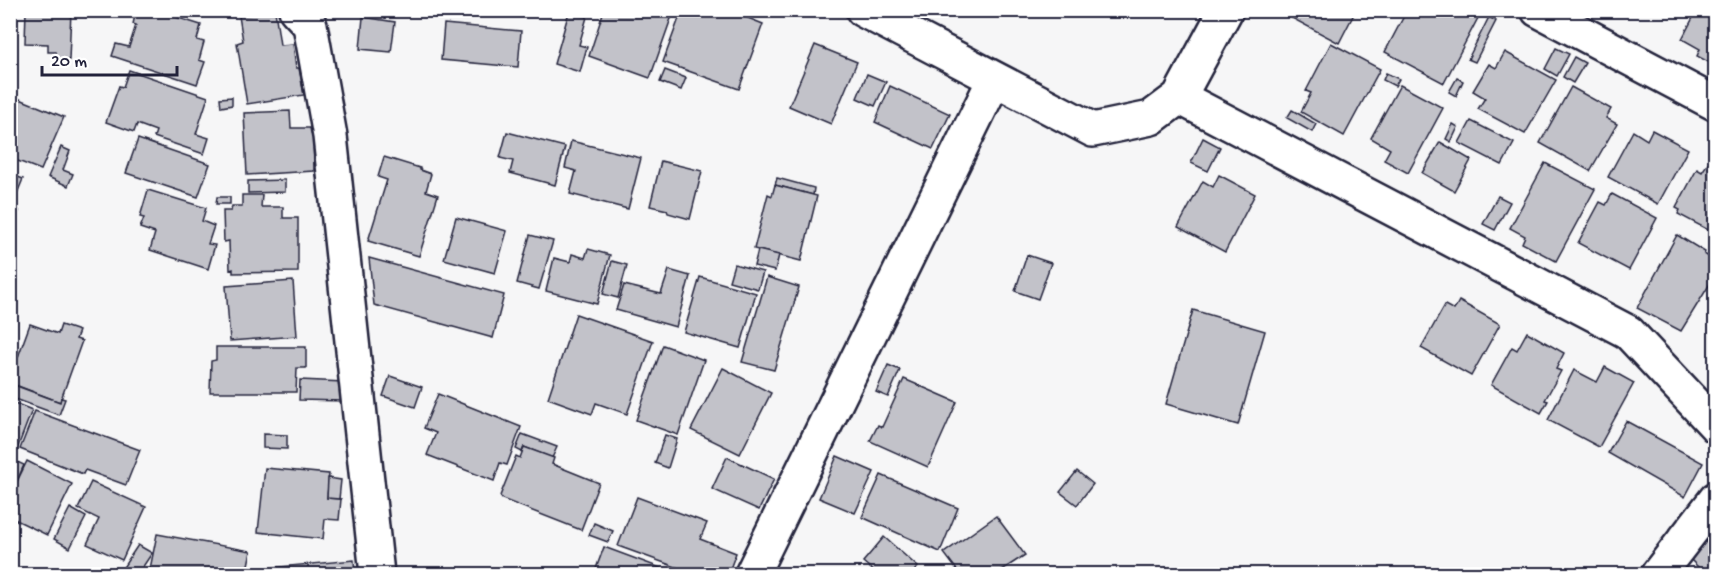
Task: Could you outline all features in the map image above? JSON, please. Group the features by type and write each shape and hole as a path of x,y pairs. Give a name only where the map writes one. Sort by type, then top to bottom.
{"street":[{"path":"297,10 310,25 330,136 377,574"},
{"path":"863,10 1093,130 1151,118 1179,97 1226,10"},
{"path":"1538,10 1716,104"},
{"path":"752,574 994,80"},
{"path":"1179,97 1628,332 1716,426"},
{"path":"1658,574 1716,499"}],"building":[{"path":"26,10 71,10 69,60 56,59 56,52 48,52 48,44 25,43"},
{"path":"153,10 201,25 197,40 204,42 199,60 205,62 197,84 112,56 116,44 129,47 136,25 133,24 136,11 151,15"},
{"path":"604,10 674,10 650,78 589,56"},
{"path":"682,10 728,10 763,24 739,89 663,62"},
{"path":"1288,10 1356,10 1339,43 1288,16 1290,12"},
{"path":"1399,10 1470,10 1479,16 1444,83 1385,52 1405,14"},
{"path":"1697,10 1716,10 1716,66 1697,56 1700,49 1682,39"},
{"path":"275,11 280,45 293,44 296,68 299,68 304,95 247,104 237,43 243,41 239,16"},
{"path":"569,12 587,17 579,45 587,47 580,72 554,64"},
{"path":"363,17 395,22 391,52 360,49"},
{"path":"1489,17 1496,21 1475,62 1468,59"},
{"path":"444,24 521,31 518,67 441,60"},
{"path":"1331,43 1380,69 1344,136 1301,112 1311,93 1306,91"},
{"path":"815,45 857,62 831,124 789,106"},
{"path":"1556,48 1569,54 1557,76 1545,69"},
{"path":"1505,52 1556,80 1525,134 1478,109 1485,98 1473,91 1489,64 1496,68"},
{"path":"1574,57 1585,63 1573,83 1563,77"},
{"path":"129,70 208,97 196,134 209,138 204,154 154,137 156,131 137,124 134,132 106,122 119,86 123,87"},
{"path":"665,70 686,78 681,90 660,82"},
{"path":"1386,73 1399,79 1395,86 1383,80"},
{"path":"867,74 886,82 875,106 857,98"},
{"path":"1457,78 1463,81 1456,96 1449,92"},
{"path":"1400,85 1443,108 1408,173 1384,160 1390,149 1371,138"},
{"path":"890,86 950,114 933,149 875,122"},
{"path":"1571,87 1611,109 1606,118 1617,124 1590,171 1540,143"},
{"path":"10,95 64,117 41,170 10,158"},
{"path":"232,97 232,105 221,107 220,98"},
{"path":"1292,110 1316,124 1312,132 1287,118"},
{"path":"290,111 291,128 313,128 314,171 247,175 244,113"},
{"path":"1471,121 1514,143 1502,165 1459,143"},
{"path":"1453,124 1458,127 1451,142 1446,139"},
{"path":"1652,130 1688,149 1658,204 1608,177 1633,131 1647,140"},
{"path":"507,132 565,147 555,185 510,173 513,161 500,158"},
{"path":"1203,138 1220,147 1208,171 1191,163"},
{"path":"138,139 210,164 198,197 126,173"},
{"path":"571,141 641,158 628,209 570,194 576,171 565,168"},
{"path":"1440,142 1471,160 1454,191 1422,173"},
{"path":"61,147 70,151 63,170 73,174 68,186 48,177"},
{"path":"384,157 420,168 431,174 426,191 438,195 419,256 368,241 387,180 378,177"},
{"path":"661,161 702,171 690,219 650,206"},
{"path":"1545,163 1595,189 1556,261 1522,243 1525,236 1510,228"},
{"path":"1708,163 1716,167 1716,234 1678,214 1680,210 1676,208 1697,169 1702,172"},
{"path":"10,174 23,179 11,208 19,211 10,232"},
{"path":"1219,175 1255,194 1225,252 1178,227 1203,181 1213,187"},
{"path":"777,178 814,188 813,195 775,185"},
{"path":"285,180 285,192 248,193 248,181"},
{"path":"775,185 817,196 801,261 754,249 768,194 772,196"},
{"path":"148,190 206,208 202,221 214,226 208,244 215,245 208,269 150,250 155,233 140,228 144,218 140,217"},
{"path":"1612,194 1657,218 1629,270 1578,243 1600,202 1606,205"},
{"path":"242,195 262,195 261,207 283,207 283,218 298,218 298,272 233,273 233,269 230,270 229,241 224,242 223,211 231,211 232,206 242,206"},
{"path":"1498,196 1510,202 1495,230 1483,224"},
{"path":"217,197 230,197 230,204 216,204"},
{"path":"456,217 507,231 495,273 444,259"},
{"path":"530,235 553,241 539,289 517,283"},
{"path":"1677,235 1716,261 1716,274 1681,331 1637,308"},
{"path":"588,249 610,255 597,304 546,291 554,258 570,262 572,254 585,258"},
{"path":"758,250 779,255 775,271 754,266"},
{"path":"1027,255 1051,263 1038,299 1015,291"},
{"path":"369,258 504,295 493,338 374,305"},
{"path":"612,261 627,265 618,298 603,294"},
{"path":"734,264 763,272 758,289 729,281"},
{"path":"669,270 690,276 676,327 616,310 624,285 661,294"},
{"path":"700,277 756,293 740,348 684,332"},
{"path":"767,277 799,287 774,370 742,362"},
{"path":"293,281 297,336 230,341 226,286"},
{"path":"1459,301 1500,324 1471,376 1421,348 1445,305 1454,310"},
{"path":"1193,310 1265,331 1238,425 1166,404"},
{"path":"576,314 653,341 627,414 596,403 592,414 548,398"},
{"path":"30,324 58,334 61,325 79,331 76,339 82,341 60,402 10,383"},
{"path":"1527,332 1564,353 1556,369 1561,371 1545,400 1548,401 1541,413 1491,385 1512,347 1517,350"},
{"path":"663,345 704,360 678,435 636,420"},
{"path":"216,347 306,347 306,368 297,368 296,392 210,392 211,361 216,360"},
{"path":"888,365 900,370 888,397 876,392"},
{"path":"1605,367 1634,383 1599,447 1548,420 1574,370 1597,382"},
{"path":"723,368 771,393 740,454 691,430"},
{"path":"390,376 422,387 415,407 383,396"},
{"path":"904,379 957,402 928,467 870,441 878,425 882,427"},
{"path":"300,380 344,382 344,401 299,400"},
{"path":"14,385 60,402 61,398 65,399 59,415 10,397"},
{"path":"438,394 521,427 507,465 500,463 494,481 427,455 436,433 424,428"},
{"path":"12,402 32,410 16,452 10,450"},
{"path":"35,411 140,450 126,485 85,470 83,474 20,449"},
{"path":"1626,421 1703,463 1685,497 1608,453"},
{"path":"263,434 287,435 287,449 263,448"},
{"path":"522,434 557,447 552,458 524,447 522,452 516,449"},
{"path":"665,435 677,439 668,468 655,463"},
{"path":"524,447 554,458 552,464 599,483 581,530 502,499 500,496 516,456 520,458"},
{"path":"837,456 874,472 855,513 819,498"},
{"path":"727,457 774,479 759,510 712,489"},
{"path":"13,460 24,465 14,487 10,485 10,466"},
{"path":"27,461 72,484 47,535 10,517 10,496"},
{"path":"265,468 329,474 327,498 341,499 339,520 325,519 323,539 258,532"},
{"path":"1077,471 1093,484 1077,505 1060,492"},
{"path":"881,475 958,508 940,552 862,517"},
{"path":"328,478 341,480 339,499 327,498"},
{"path":"91,482 146,507 122,560 87,544 99,519 78,509"},
{"path":"637,497 707,523 700,539 736,553 728,574 695,574 618,546"},
{"path":"70,508 86,517 70,548 54,539"},
{"path":"996,516 1025,555 996,574 960,574 944,553"},
{"path":"594,523 613,531 608,542 589,535"},
{"path":"1716,531 1716,574 1705,574 1688,557"},
{"path":"157,534 251,551 247,570 354,560 355,574 149,574"},
{"path":"884,537 918,567 915,570 920,574 877,574 863,562"},
{"path":"138,545 152,553 138,574 130,574 122,569"},
{"path":"604,547 674,573 594,574"}]}
